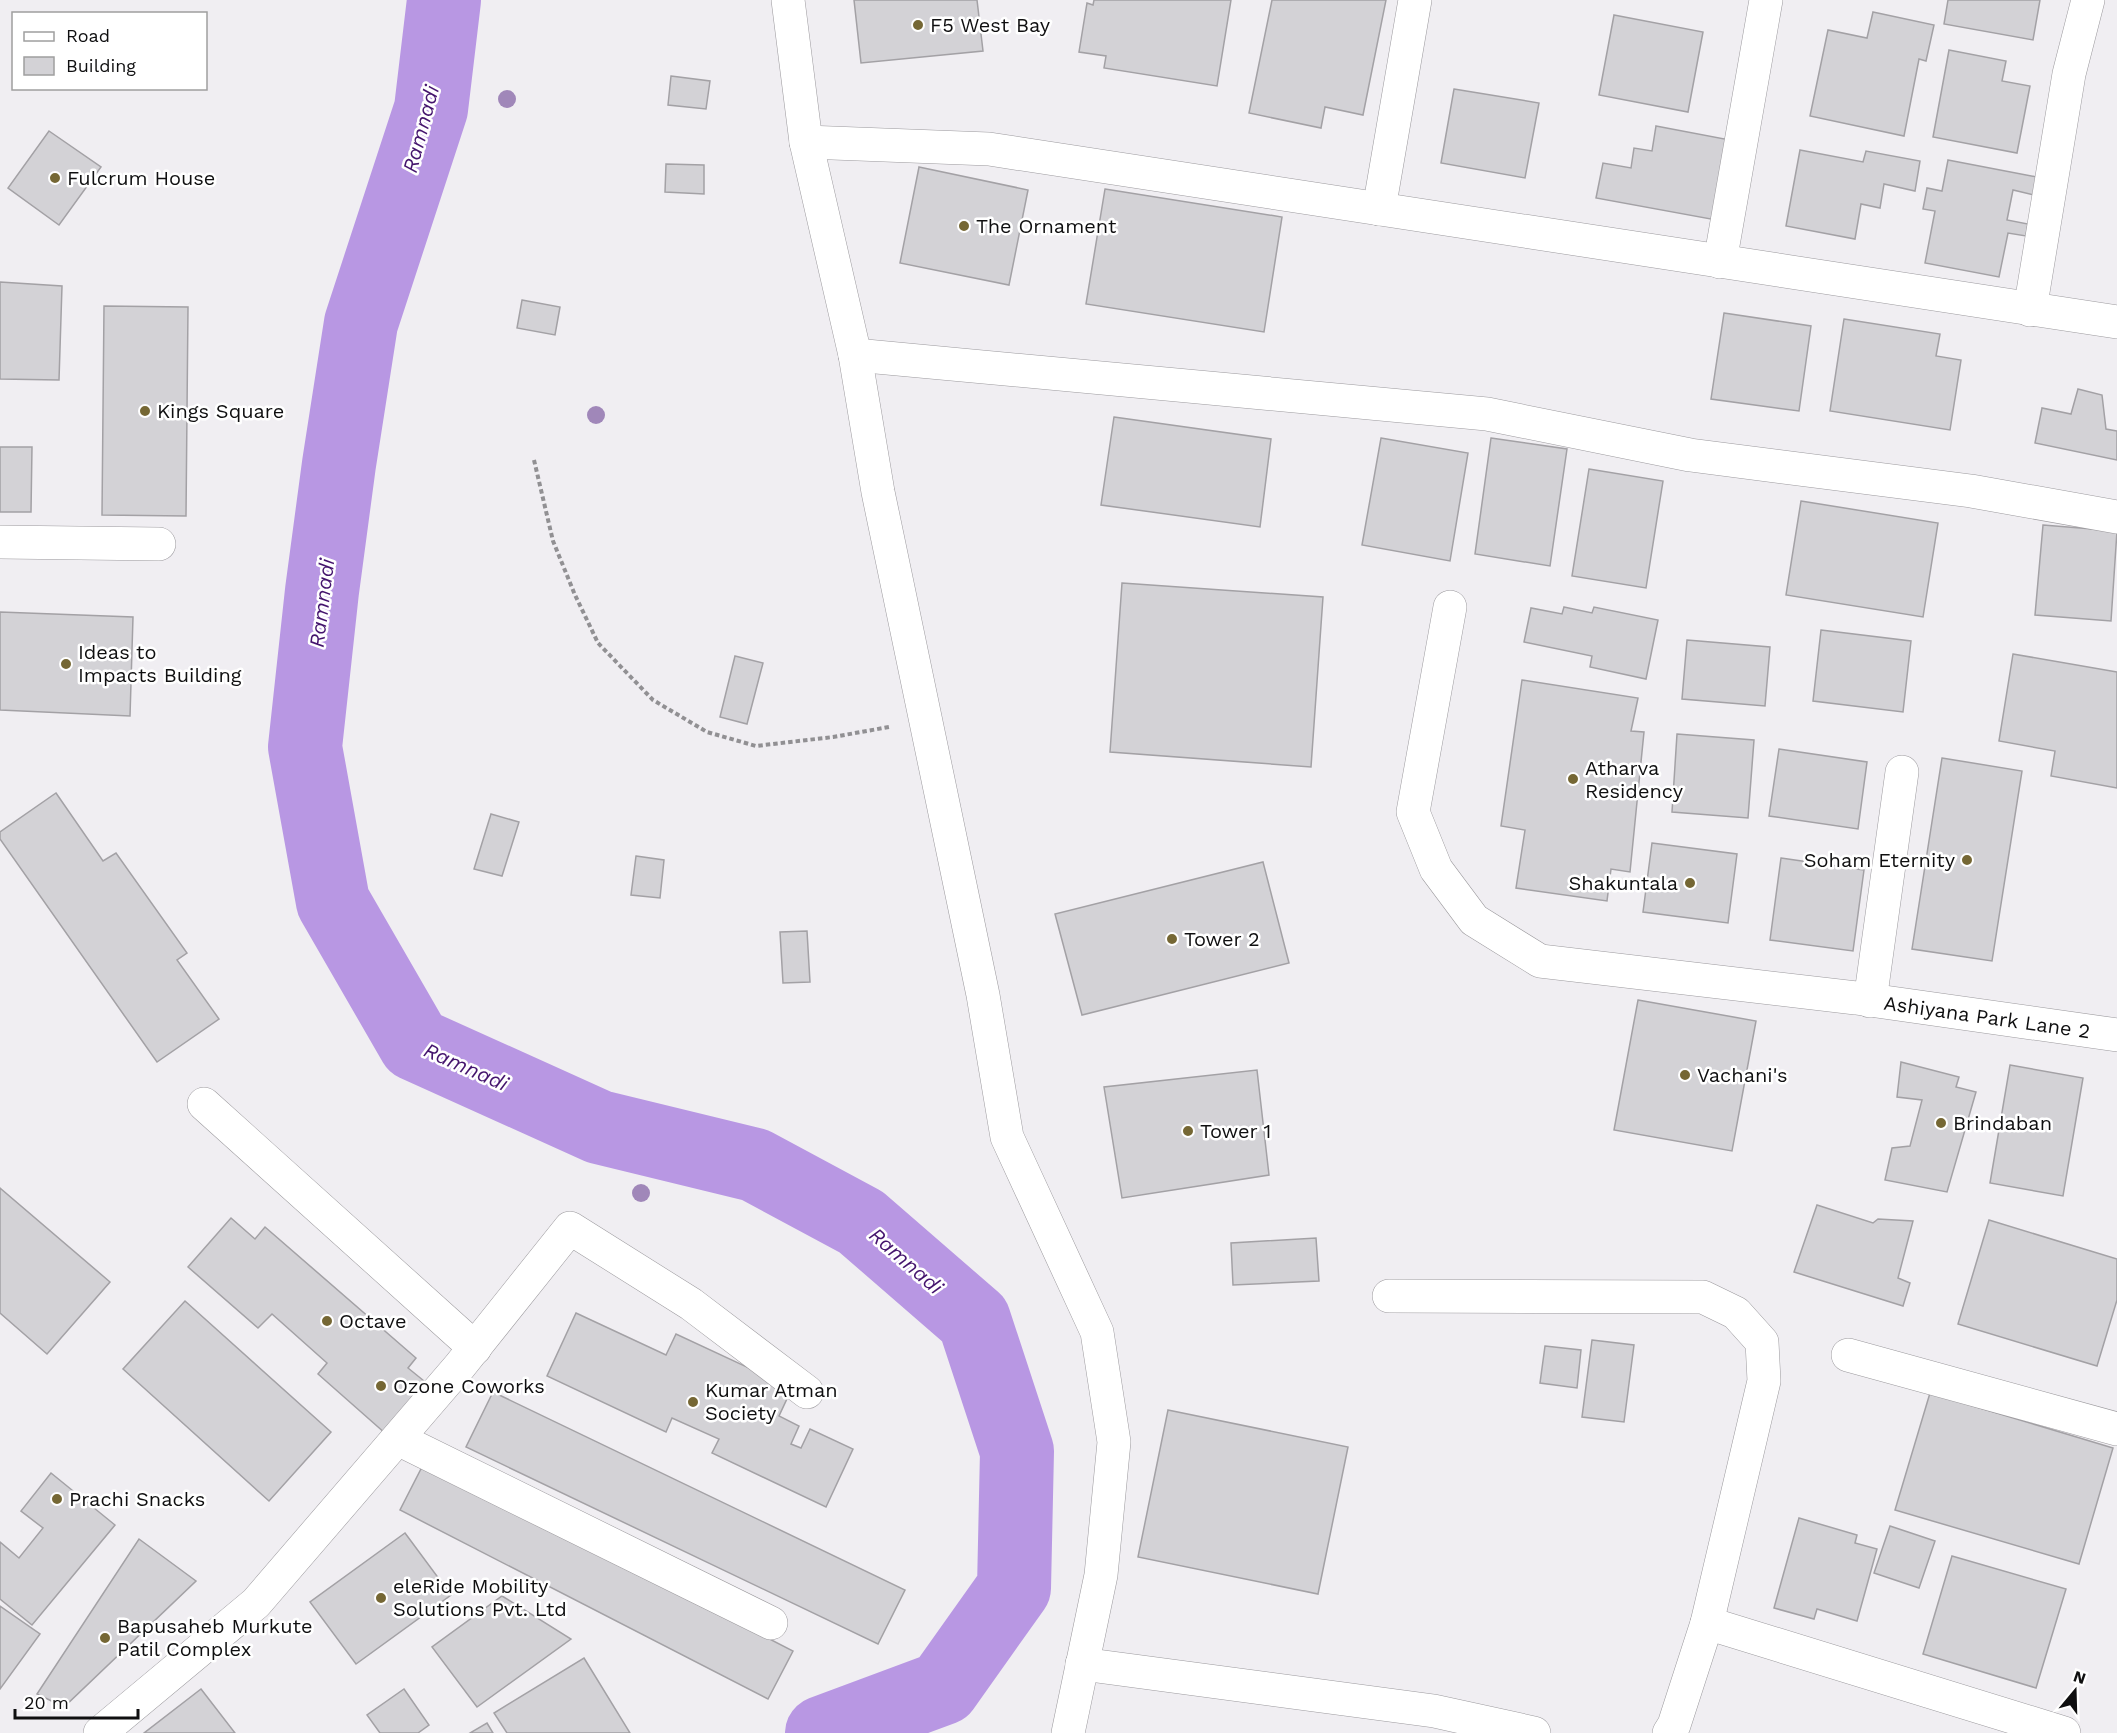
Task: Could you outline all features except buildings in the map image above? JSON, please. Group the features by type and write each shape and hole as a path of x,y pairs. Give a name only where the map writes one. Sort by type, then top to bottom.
{"street":[{"path":"788,0 806,142 855,355 878,492 983,995 1007,1137 1097,1332 1114,1442 1101,1575 1068,1733"},
{"path":"1379,209 1415,0"},
{"path":"1720,262 1766,0"},
{"path":"2030,310 2069,74 2088,0"},
{"path":"806,142 988,149 2117,322"},
{"path":"855,355 1486,414 1690,455 1971,491 2117,517"},
{"path":"0,542 159,544"},
{"name":"Ashiyana Park Lane 2","path":"1450,608 1413,812 1436,869 1474,920 1540,961 1863,999 2117,1035"},
{"path":"1863,999 1902,772"},
{"path":"204,1104 467,1358"},
{"path":"100,1733 256,1603 467,1358 570,1228 691,1304 807,1392"},
{"path":"1389,1296 1703,1297 1736,1313 1762,1342 1764,1381 1707,1623 1674,1725 1669,1733"},
{"path":"1848,1355 2117,1429"},
{"path":"398,1439 771,1623"},
{"path":"1707,1623 2064,1733"},
{"path":"1082,1664 1434,1711 1534,1733"}],"path":[{"path":"534,460 554,541 575,595 598,643 653,700 707,732 756,746 833,737 926,721"}],"waterway":[{"name":"Ramnadi","path":"444,0 431,109 361,323 322,591 305,747 333,902 415,1044 599,1127 755,1165 861,1222 974,1320 1017,1451 1014,1588 943,1688 822,1733"}],"place":[{"name":"F5 West Bay","path":"918,25"},
{"name":"Fulcrum House","path":"55,178"},
{"name":"The Ornament","path":"964,226"},
{"name":"Kings Square","path":"145,411"},
{"name":"Ideas to Impacts Building","path":"66,664"},
{"name":"Atharva Residency","path":"1573,779"},
{"name":"Soham Eternity","path":"1967,860"},
{"name":"Shakuntala","path":"1690,883"},
{"name":"Tower 2","path":"1172,939"},
{"name":"Vachani's","path":"1685,1075"},
{"name":"Brindaban","path":"1941,1123"},
{"name":"Tower 1","path":"1188,1131"},
{"name":"Octave","path":"327,1321"},
{"name":"Ozone Coworks","path":"381,1386"},
{"name":"Kumar Atman Society","path":"693,1402"},
{"name":"Prachi Snacks","path":"57,1499"},
{"name":"eleRide Mobility Solutions Pvt. Ltd","path":"381,1598"},
{"name":"Bapusaheb Murkute Patil Complex","path":"105,1638"}]}
